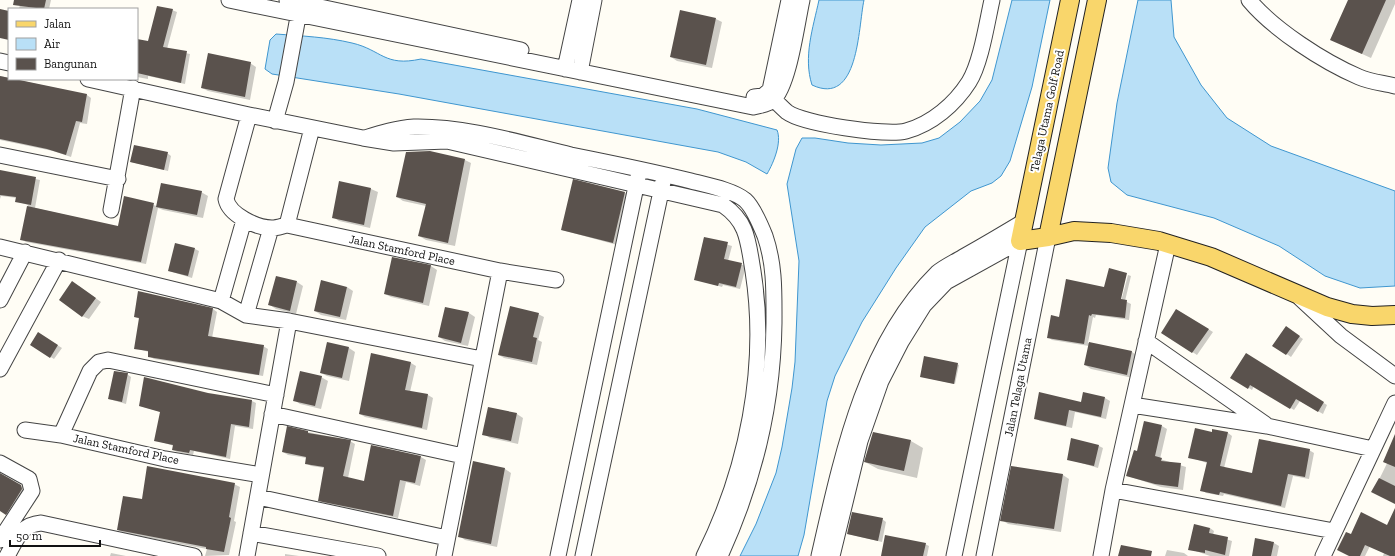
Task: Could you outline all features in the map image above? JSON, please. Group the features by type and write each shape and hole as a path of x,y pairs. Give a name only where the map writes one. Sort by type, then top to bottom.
{"main road":[{"name":"Telaga Utama Golf Road","path":"1024,222 1070,0"},
{"path":"1051,219 1097,0"},
{"path":"1074,231 1051,219 1024,222 1020,241 1074,231 1111,233 1168,244 1211,257 1326,307 1352,314 1372,316 1395,315"},
{"name":"Jalan Telaga Utama","path":"1048,237 1051,219"}],"street":[{"path":"229,0 296,11 574,66 758,97 770,96 779,92 785,78 802,0"},
{"path":"574,66 580,0"},
{"path":"574,66 594,0"},
{"path":"788,0 770,96 788,112 797,116 834,126 872,132 906,130 926,122 942,113 970,81 978,57 992,0"},
{"path":"1249,0 1288,35 1324,60 1361,78 1395,86"},
{"path":"275,121 284,88 296,11"},
{"path":"93,80 275,121 363,138 394,143 447,141 723,205 735,213 745,230 756,290 758,350 747,432 725,507 704,556"},
{"path":"111,210 134,88"},
{"path":"249,115 226,199 230,209 244,220 271,228 287,225 312,128"},
{"path":"363,138 388,130 412,127 451,128 639,168 720,188 745,200 760,223 770,251 775,281 774,352 768,402 751,474 738,515 720,556"},
{"path":"0,155 118,179"},
{"path":"558,556 639,168"},
{"path":"583,556 665,175"},
{"path":"221,301 244,220"},
{"path":"819,556 856,414 871,377 890,337 915,298 938,272 1024,222"},
{"name":"Jalan Stamford Place","path":"287,225 500,271 556,280"},
{"path":"246,316 271,228"},
{"name":"Jalan Telaga Utama","path":"984,556 1048,237"},
{"path":"832,556 839,520 867,418 881,381 901,342 924,306 946,282 1020,241"},
{"path":"954,556 1020,241"},
{"path":"1101,556 1113,490 1168,244"},
{"path":"0,247 59,260 221,301 246,316 289,321 482,359"},
{"path":"0,300 25,252"},
{"path":"0,369 59,260"},
{"path":"444,556 500,271"},
{"path":"1295,294 1341,336 1395,376"},
{"path":"247,556 289,321"},
{"path":"1146,341 1267,426"},
{"name":"Jalan Stamford Place","path":"261,476 165,459 61,435 90,372 99,362 108,360 276,395"},
{"path":"1323,556 1395,403"},
{"path":"1132,405 1267,426 1373,449"},
{"path":"272,414 463,456"},
{"path":"25,430 61,435"},
{"path":"0,464 29,479 32,491 0,540"},
{"path":"1113,490 1334,531"},
{"path":"258,497 447,538"},
{"path":"7,556 24,527 41,522 194,556"},
{"path":"251,533 378,556"}],"water":[{"path":"819,0 864,0 857,45 848,75 839,85 827,89 812,85 808,64 810,42"},
{"path":"1012,0 1050,0 1032,87 1010,161 1001,176 992,183 971,191 925,227 896,268 862,322 835,376 827,401 804,535 798,556 740,556 756,524 776,473 792,388 795,362 799,261 787,184 796,149 802,138 881,145 922,143 939,138 960,122 980,101 992,80"},
{"path":"1138,0 1171,0 1174,37 1201,85 1227,118 1271,146 1395,191 1395,286 1360,288 1325,276 1279,246 1214,218 1127,195 1111,182 1108,168 1117,103"},
{"path":"276,34 343,41 362,46 384,57 399,61 421,59 697,109 777,130 779,140 778,146 775,158 767,174 746,162 718,152 399,94 272,74 265,69 270,40"}],"building":[{"path":"14,0 46,0 44,8 13,5"},
{"path":"1348,0 1386,0 1362,54 1330,40"},
{"path":"157,6 173,9 163,47 187,51 181,83 138,73 138,39 148,41"},
{"path":"0,9 8,11 8,40 0,38"},
{"path":"680,10 716,18 706,65 670,57"},
{"path":"208,53 251,62 245,97 201,88"},
{"path":"0,76 8,78 8,80 19,80 87,94 82,122 76,121 66,155 47,149 0,139"},
{"path":"134,145 168,152 164,170 130,162"},
{"path":"430,151 465,159 448,243 418,236 426,204 396,197 406,152"},
{"path":"0,170 36,177 31,205 15,202 16,197 0,195"},
{"path":"573,179 625,192 613,243 561,230"},
{"path":"339,181 371,188 364,225 332,218"},
{"path":"161,183 202,191 197,215 156,207"},
{"path":"124,196 154,203 141,262 20,240 27,206 118,226"},
{"path":"704,237 728,242 724,259 742,263 736,287 719,283 718,286 694,280"},
{"path":"175,243 195,248 188,276 168,271"},
{"path":"392,257 431,265 423,303 384,294"},
{"path":"1109,268 1127,273 1121,299 1127,300 1125,318 1092,314 1091,316 1089,315 1084,344 1047,338 1051,315 1059,317 1066,279 1104,287"},
{"path":"276,276 297,281 290,311 268,305"},
{"path":"321,280 347,287 340,317 314,311"},
{"path":"72,281 96,298 82,317 59,300"},
{"path":"138,291 213,308 208,336 264,345 259,375 148,357 148,351 134,349 139,318 134,317"},
{"path":"510,306 539,313 533,337 537,338 532,362 498,355"},
{"path":"445,307 469,312 461,343 438,337"},
{"path":"1176,309 1209,329 1192,353 1161,333"},
{"path":"1286,326 1300,336 1286,355 1272,346"},
{"path":"38,332 58,345 50,358 30,345"},
{"path":"327,342 349,347 342,378 320,373"},
{"path":"1089,342 1132,351 1127,375 1084,365"},
{"path":"371,353 411,362 405,390 428,394 422,428 359,414"},
{"path":"1246,353 1324,402 1318,412 1296,399 1290,409 1250,385 1248,389 1230,378"},
{"path":"924,356 958,363 954,384 920,377"},
{"path":"114,371 128,373 122,402 108,399"},
{"path":"300,371 322,376 315,406 293,401"},
{"path":"144,377 208,393 252,400 249,427 231,424 226,457 190,450 189,453 172,450 173,445 154,441 160,412 139,406"},
{"path":"1039,392 1081,402 1083,392 1105,397 1101,417 1069,410 1066,426 1034,419"},
{"path":"488,407 517,413 511,441 482,435"},
{"path":"1144,421 1162,425 1155,456 1162,458 1161,461 1181,463 1178,487 1155,484 1126,476 1134,450 1137,451"},
{"path":"287,426 308,431 308,433 351,440 343,476 364,481 371,445 421,456 415,483 400,480 393,516 318,501 324,467 305,464 306,457 282,452"},
{"path":"1195,428 1212,432 1212,429 1228,432 1220,466 1252,473 1259,439 1310,449 1305,477 1288,474 1281,506 1220,492 1219,495 1200,491 1207,462 1188,458"},
{"path":"873,432 911,440 904,471 864,462"},
{"path":"1395,434 1395,467 1383,462"},
{"path":"1071,438 1099,445 1094,466 1067,460"},
{"path":"473,461 505,468 491,544 458,537"},
{"path":"147,466 235,483 229,517 231,518 224,552 206,549 206,547 117,530 123,496 142,499"},
{"path":"1011,466 1063,474 1054,529 1000,521"},
{"path":"0,473 21,485 22,489 6,515 0,511"},
{"path":"1379,478 1395,486 1395,504 1371,492"},
{"path":"1395,508 1395,556 1390,556 1365,545 1360,556 1349,556 1337,550 1346,532 1351,534 1361,512 1387,525"},
{"path":"852,512 883,518 878,541 847,534"},
{"path":"1194,524 1210,528 1209,533 1228,537 1225,555 1205,550 1205,553 1188,550"},
{"path":"885,535 926,543 923,556 881,556"},
{"path":"1255,538 1274,542 1271,556 1252,556"},
{"path":"1121,545 1152,551 1151,556 1118,556"}]}
